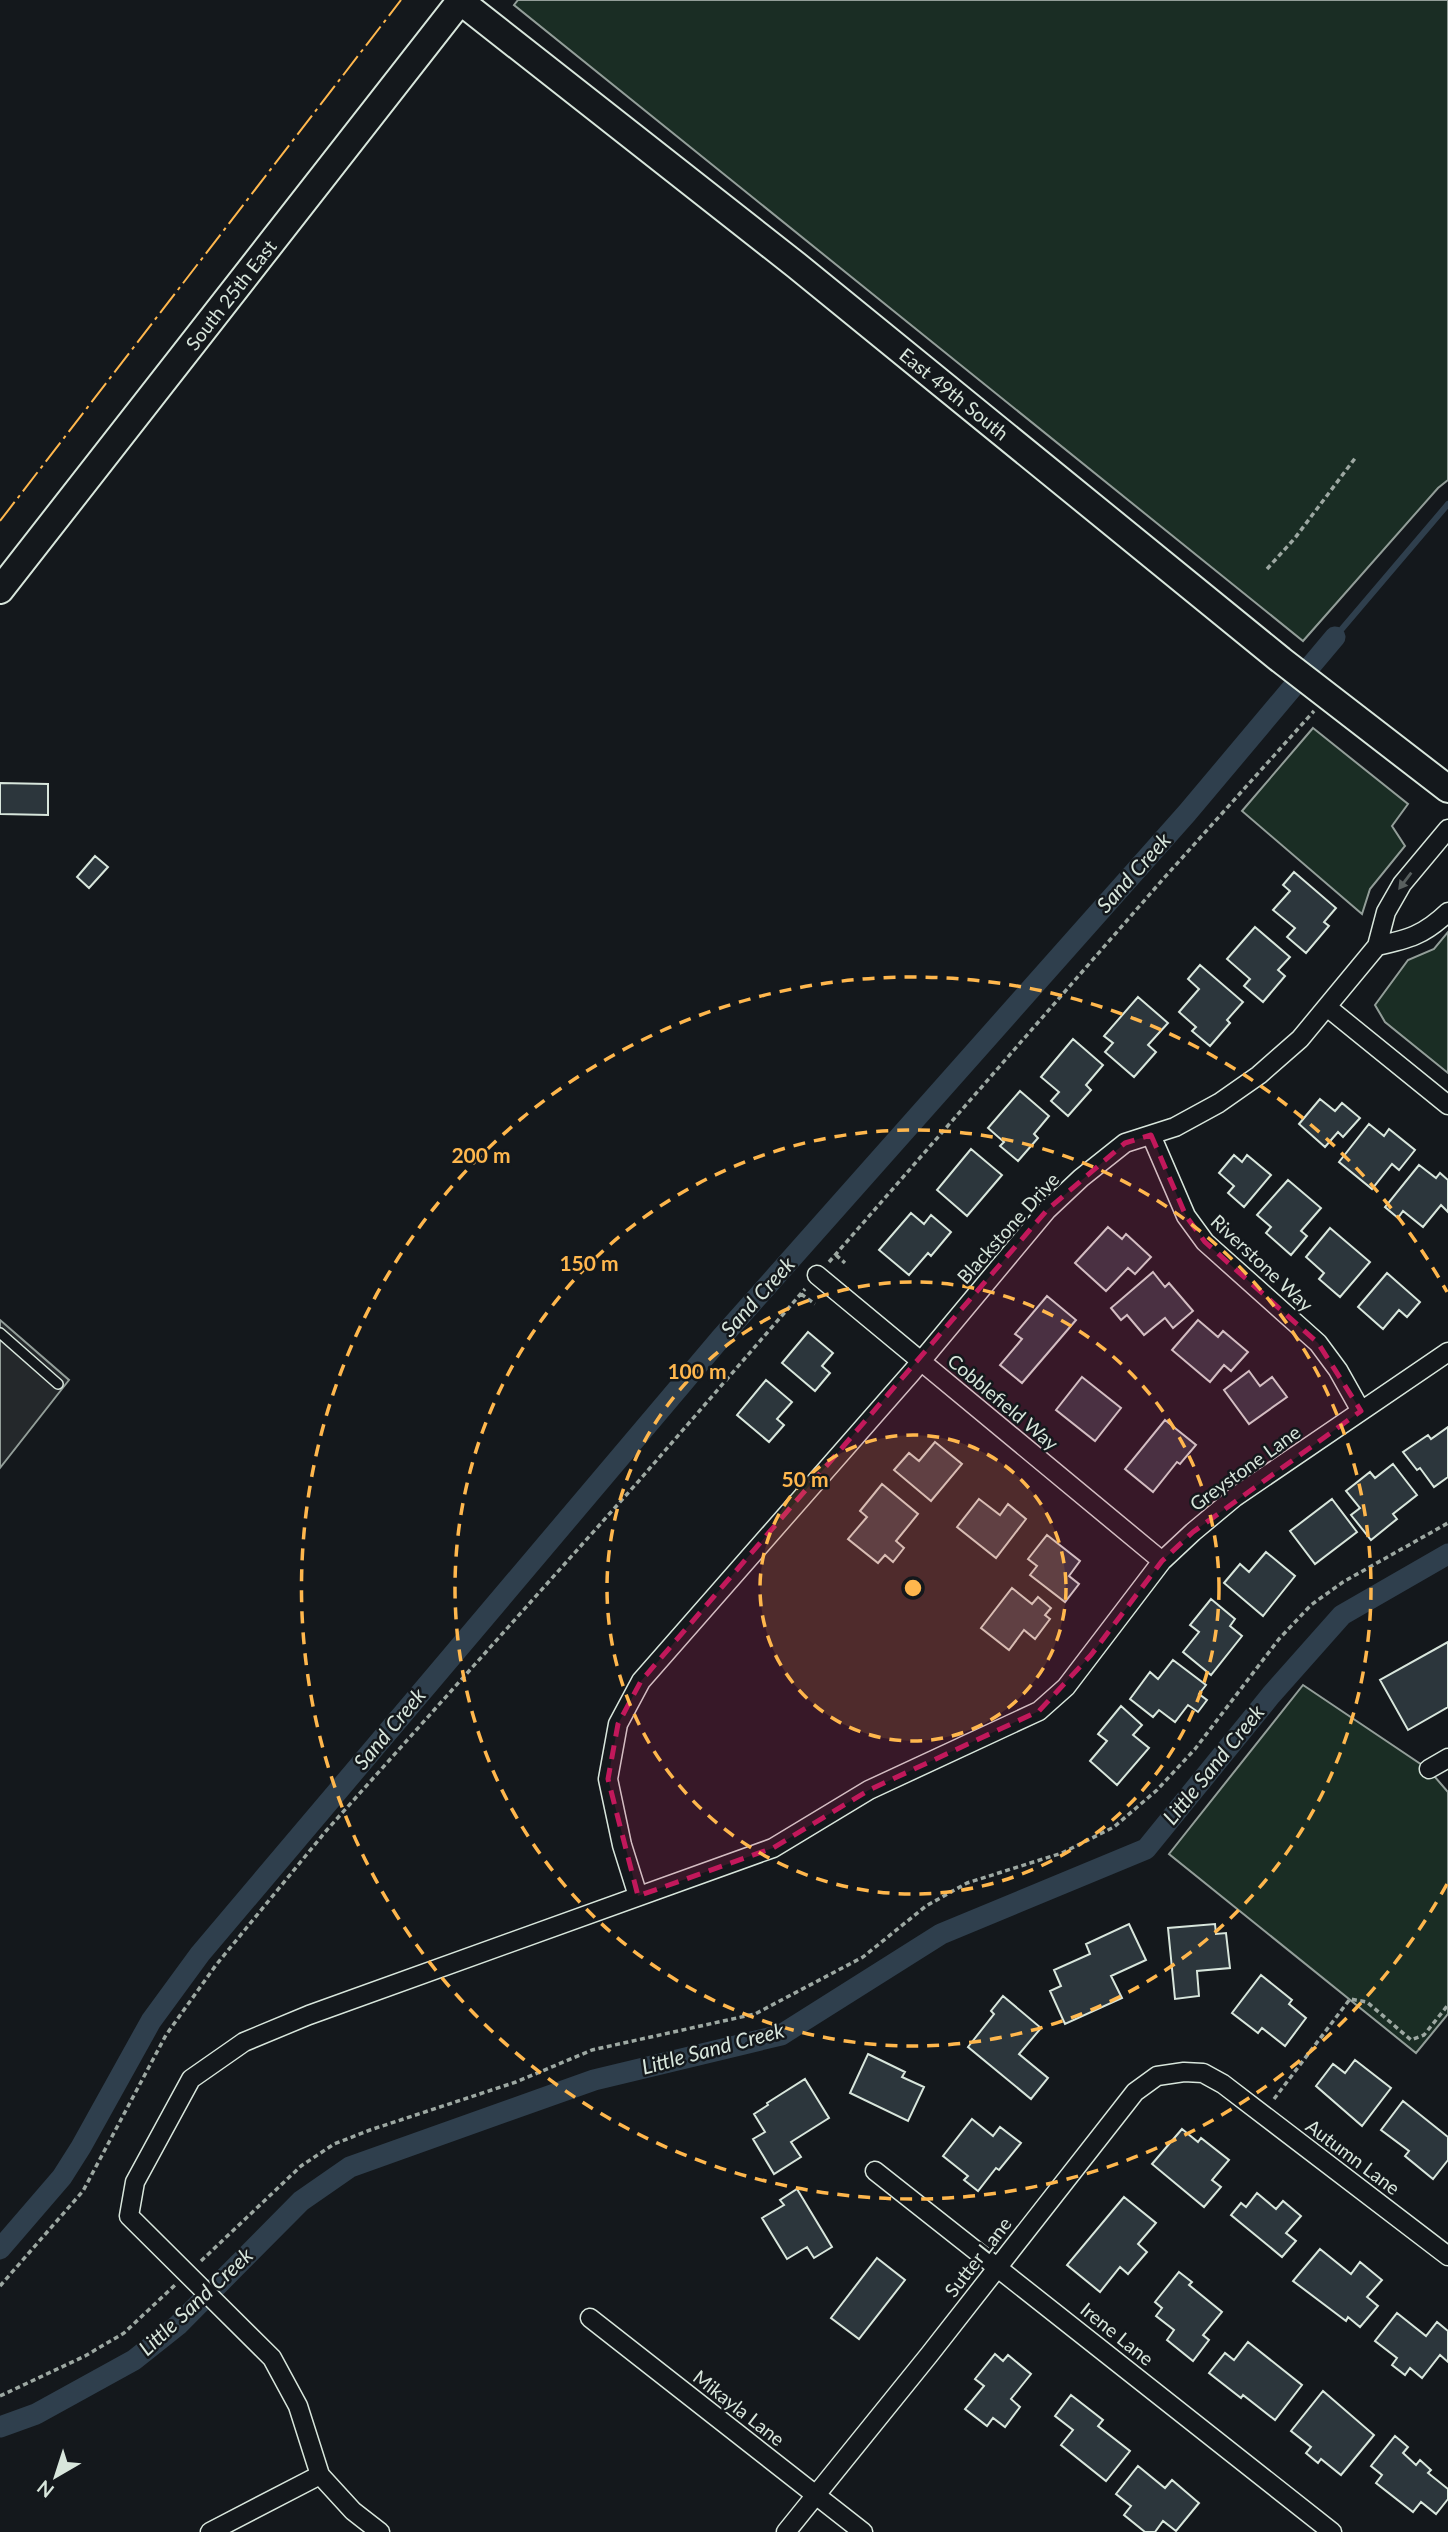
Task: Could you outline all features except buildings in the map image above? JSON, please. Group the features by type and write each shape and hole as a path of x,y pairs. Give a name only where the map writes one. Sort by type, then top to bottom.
{"street":[{"name":"South 25th East","path":"0,590 460,0"},
{"name":"East 49th South","path":"460,0 796,265 1327,697 1448,789"},
{"name":"Blackstone Drive","path":"638,1896 622,1845 608,1779 618,1724 641,1682 801,1502 1047,1210 1081,1178 1125,1143 1175,1127 1219,1103 1259,1075 1300,1039 1377,946 1386,912 1402,884 1448,829"},
{"path":"1377,946 1414,938 1435,925 1448,912"},
{"path":"1327,1007 1448,1105"},
{"name":"Riverstone Way","path":"1151,1135 1186,1216 1205,1242 1318,1343 1338,1370 1361,1411"},
{"name":"Cobblefield Way","path":"817,1275 1162,1561"},
{"name":"Greystone Lane","path":"188,2274 129,2216 135,2182 191,2079 244,2042 322,2011 773,1848 869,1790 1039,1711 1066,1687 1162,1561 1193,1532 1235,1497 1448,1352"},
{"path":"1429,1769 1448,1758"},
{"name":"Sutter Lane","path":"786,2532 1135,2092 1157,2076 1184,2072 1203,2073 1232,2091"},
{"name":"Autumn Lane","path":"1232,2091 1447,2253"},
{"name":"Irene Lane","path":"875,2171 1332,2532"},
{"path":"188,2274 272,2358 298,2406 320,2475 353,2511 380,2532"},
{"name":"Mikayla Lane","path":"590,2318 863,2532"},
{"path":"210,2532 320,2475"}],"lane":[{"path":"0,1333 58,1384"}],"path":[{"path":"1267,569 1356,457"},
{"path":"0,2286 83,2191 166,2035 215,1965 326,1831 628,1493 1164,878 1327,697"},
{"path":"835,1255 845,1263"},
{"path":"802,1293 815,1304"},
{"path":"0,2396 85,2356 124,2333 301,2166 334,2144 516,2082 592,2050 755,2014 863,1957 926,1906 967,1882 1062,1853 1114,1827 1157,1790 1195,1749 1279,1639 1311,1605 1343,1582 1448,1522"},
{"path":"1262,2114 1350,1999 1367,2002 1411,2040 1424,2035 1448,2005"}],"highlighted area":[{"path":"1151,1135 1186,1216 1205,1242 1318,1343 1361,1411 1193,1532 1162,1561 1091,1655 1039,1711 869,1790 773,1848 638,1896 608,1779 618,1724 641,1681 1047,1210 1125,1143"}],"green space":[{"path":"518,0 1448,0 1448,480 1303,641 514,5"},
{"path":"1313,728 1408,804 1392,826 1405,846 1370,889 1362,914 1242,811"},
{"path":"1448,932 1448,1073 1385,1022 1375,1005 1408,960 1434,949"},
{"path":"1303,1685 1428,1769 1448,1792 1448,2014 1416,2053 1169,1854"}],"shaded area":[{"path":"0,1320 69,1380 0,1468"}],"waterway":[{"name":"Sand Creek","path":"1335,637 1448,504"},
{"name":"Sand Creek","path":"0,2249 62,2177 151,2021 200,1954 720,1339 1187,813 1335,637"},
{"name":"Little Sand Creek","path":"0,2427 36,2414 134,2360 178,2325 301,2201 350,2167 594,2080 781,2035 941,1934 1146,1849 1271,1695 1342,1615 1448,1554"}],"power":[{"path":"0,521 401,0"}]}
